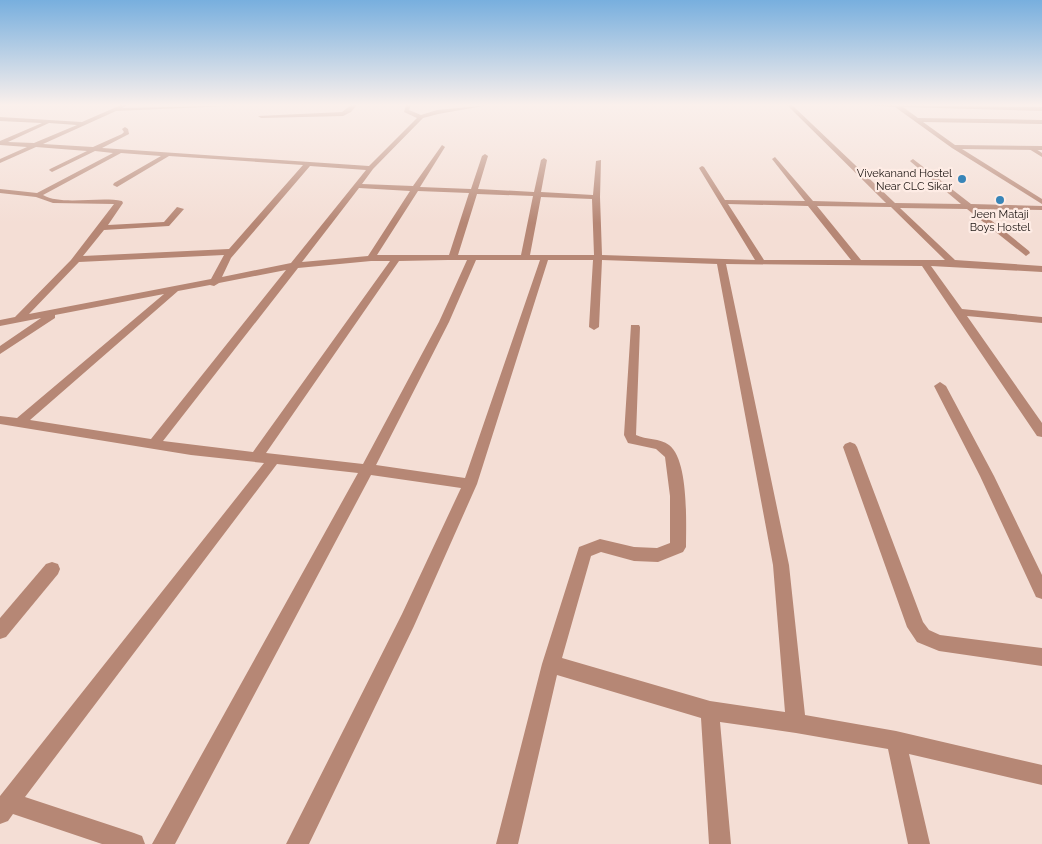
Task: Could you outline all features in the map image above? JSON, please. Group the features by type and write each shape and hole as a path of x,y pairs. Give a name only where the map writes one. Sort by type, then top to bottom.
{"street":[{"path":"15,144 167,156 371,168"},
{"path":"0,161 36,144"},
{"path":"52,170 105,144"},
{"path":"154,444 371,168 394,144"},
{"path":"829,144 890,205 953,263"},
{"path":"950,144 1042,202"},
{"path":"371,258 442,147"},
{"path":"954,147 1042,148"},
{"path":"38,195 120,152"},
{"path":"117,185 167,156"},
{"path":"452,258 485,156"},
{"path":"775,159 858,263"},
{"path":"525,258 544,160"},
{"path":"594,328 598,258 596,197 599,161"},
{"path":"913,162 971,206 1026,253"},
{"path":"214,283 231,252 308,164"},
{"path":"702,168 761,263"},
{"path":"358,186 596,197"},
{"path":"0,191 38,195 52,200 118,203 102,228 77,259 18,320"},
{"path":"724,202 1042,208"},
{"path":"102,228 166,224 180,208"},
{"path":"77,259 231,252"},
{"path":"163,844 367,469 444,322 473,256"},
{"path":"0,323 214,283 296,265 371,258 452,258 473,256 761,263 953,263 1042,269"},
{"path":"297,844 408,620 470,484 545,257"},
{"path":"256,457 396,258"},
{"path":"721,262 781,565 796,724"},
{"path":"925,263 1042,433"},
{"path":"19,423 173,290"},
{"path":"0,351 57,311"},
{"path":"957,312 1042,320"},
{"path":"507,844 551,664 584,552 600,545 634,554 658,555 678,547 678,501 672,456 666,448 633,440 630,435 635,327"},
{"path":"940,386 1042,592"},
{"path":"0,420 154,444 367,469 470,484"},
{"path":"850,448 916,627 923,636 939,643 1042,657"},
{"path":"134,844 4,808 274,459"},
{"path":"0,631 52,569"},
{"path":"551,664 710,712 896,741 1042,775"},
{"path":"710,712 720,844"},
{"path":"896,741 920,844"}],"lane":[{"path":"1030,148 1042,155"}],"place":[{"name":"Vivekanand Hostel Near CLC Sikar","path":"962,179"},
{"name":"Jeen Mataji Boys Hostel","path":"1000,200"}]}
